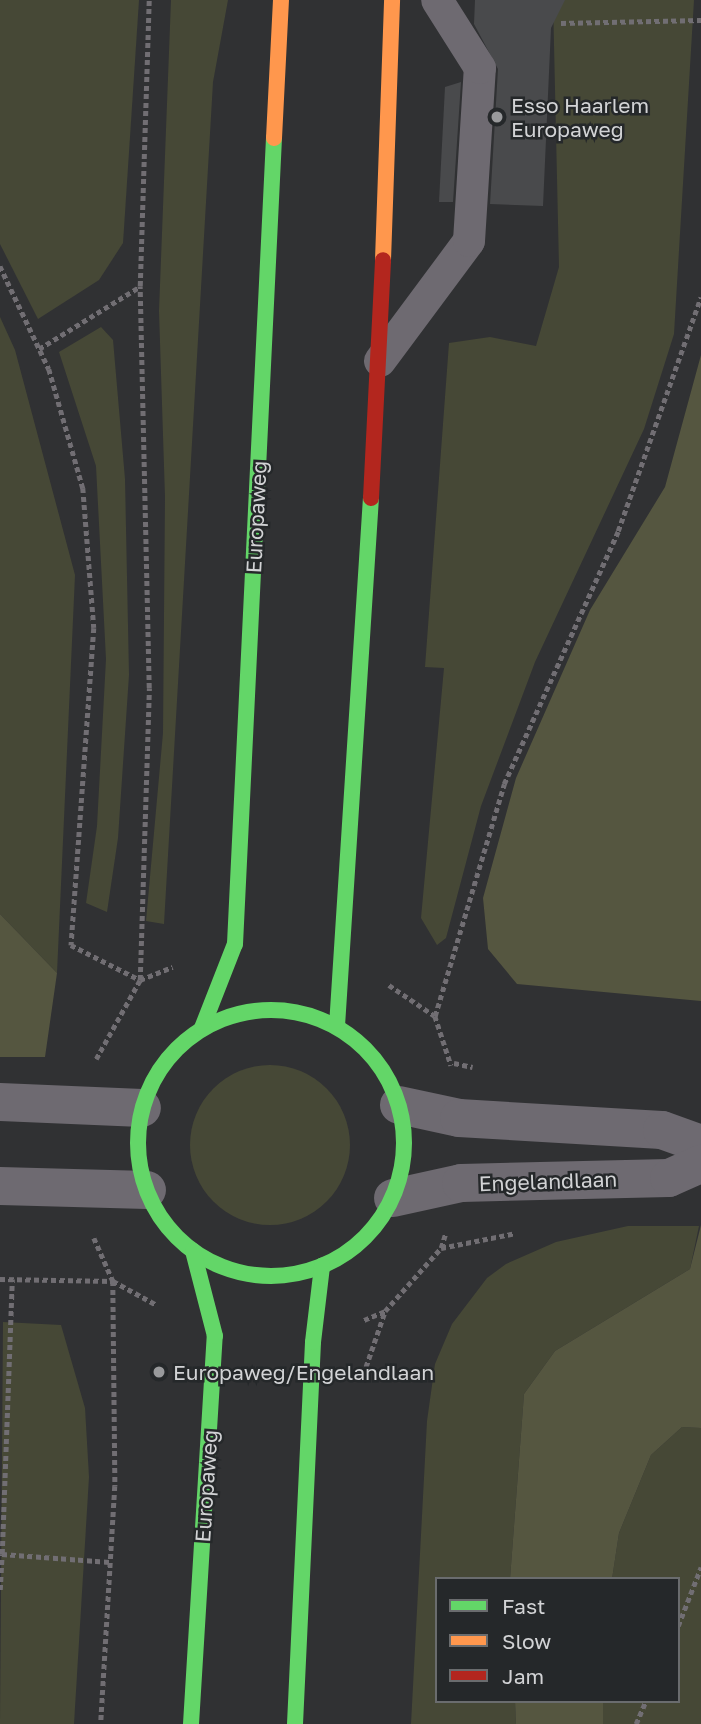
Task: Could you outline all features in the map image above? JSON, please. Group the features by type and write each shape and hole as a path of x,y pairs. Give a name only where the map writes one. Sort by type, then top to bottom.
{"main road":[{"name":"Europaweg","path":"202,1028 235,944 281,0"},
{"path":"337,1026 380,361 392,0"},
{"path":"245,1011 293,1011 337,1026 375,1059 399,1105 405,1152 393,1198 352,1250 322,1266 267,1275 234,1271 193,1251 165,1224 147,1190 138,1149 142,1108 175,1050 202,1028 245,1011"},
{"name":"Europaweg","path":"191,1724 215,1336 193,1251"},
{"path":"295,1724 313,1342 322,1266"}],"street":[{"path":"0,1102 142,1108"},
{"path":"399,1105 458,1118 662,1130 701,1144"},
{"name":"Engelandlaan","path":"393,1198 461,1183 669,1178 701,1164"},
{"path":"0,1186 147,1190"}],"lane":[{"path":"380,361 469,241 480,68 437,0"}],"path":[{"path":"0,266 38,349 83,488 94,628 71,945 140,980 149,688 140,286 149,0"},
{"path":"561,23 701,20"},
{"path":"38,349 140,286"},
{"path":"435,1017 504,784 618,531 701,297"},
{"path":"0,1279 113,1281 110,1562 101,1724"},
{"path":"0,1590 12,1279"},
{"path":"2,1554 110,1562"},
{"path":"680,1621 701,1567"},
{"path":"636,1724 645,1703"}],"green space":[{"path":"0,0 139,0 123,243 99,280 38,319 0,244"},
{"path":"171,0 228,0 213,82 164,924 146,921 163,733 165,497 159,311"},
{"path":"553,0 694,0 674,334 644,429 535,662 481,806 446,938 437,945 421,918 444,668 425,667 449,343 490,337 536,346 559,267"},
{"path":"0,317 15,350 75,575 57,973 0,914"},
{"path":"101,327 113,340 125,479 129,675 118,838 107,912 86,903 97,826 106,659 96,466 59,352"},
{"path":"701,355 701,1001 517,984 488,949 483,898 516,778 590,610 665,487"},
{"path":"0,914 57,973 45,1057 0,1057"},
{"path":"270,1065 300,1071 326,1089 344,1115 350,1145 344,1175 326,1201 300,1219 270,1225 240,1219 214,1201 196,1175 190,1145 196,1115 214,1089 240,1071"},
{"path":"701,1225 701,1428 682,1427 651,1455 619,1533 612,1577 510,1577 524,1394 555,1351 690,1269"},
{"path":"628,1226 699,1226 690,1269 555,1351 524,1394 510,1577 435,1577 435,1703 515,1703 516,1724 411,1724 427,1421 435,1364 452,1324 487,1278 506,1264 556,1242"},
{"path":"3,1322 61,1325 85,1408 89,1477 74,1724 0,1724"},
{"path":"682,1427 701,1428 701,1724 603,1724 603,1703 680,1703 680,1577 612,1577 619,1533 651,1455"},
{"path":"515,1703 603,1703 603,1724 516,1724"}],"building":[{"path":"475,0 565,0 551,28 543,206 490,204 498,69 474,24"},
{"path":"461,82 453,202 439,202 445,87"}],"traffic: fast":[{"path":"202,1028 235,944 274,138"},
{"path":"337,1026 371,498"},
{"path":"271,1010 297,1013 322,1021 345,1033 365,1049 381,1069 393,1092 401,1117 404,1143 401,1169 393,1194 381,1217 365,1237 345,1253 322,1265 297,1273 271,1276 245,1273 220,1265 197,1253 177,1237 161,1217 149,1194 141,1169 138,1143 141,1117 149,1092 161,1069 177,1049 197,1033 220,1021 245,1013 271,1010"},
{"path":"191,1724 215,1336 193,1251"},
{"path":"295,1724 313,1342 322,1266"}],"traffic: slow":[{"path":"274,138 281,0"},
{"path":"383,260 392,0"}],"traffic: jam":[{"path":"371,498 383,260"}],"place":[{"name":"Esso Haarlem Europaweg","path":"497,117"},
{"name":"Europaweg/Engelandlaan","path":"159,1372"}]}
